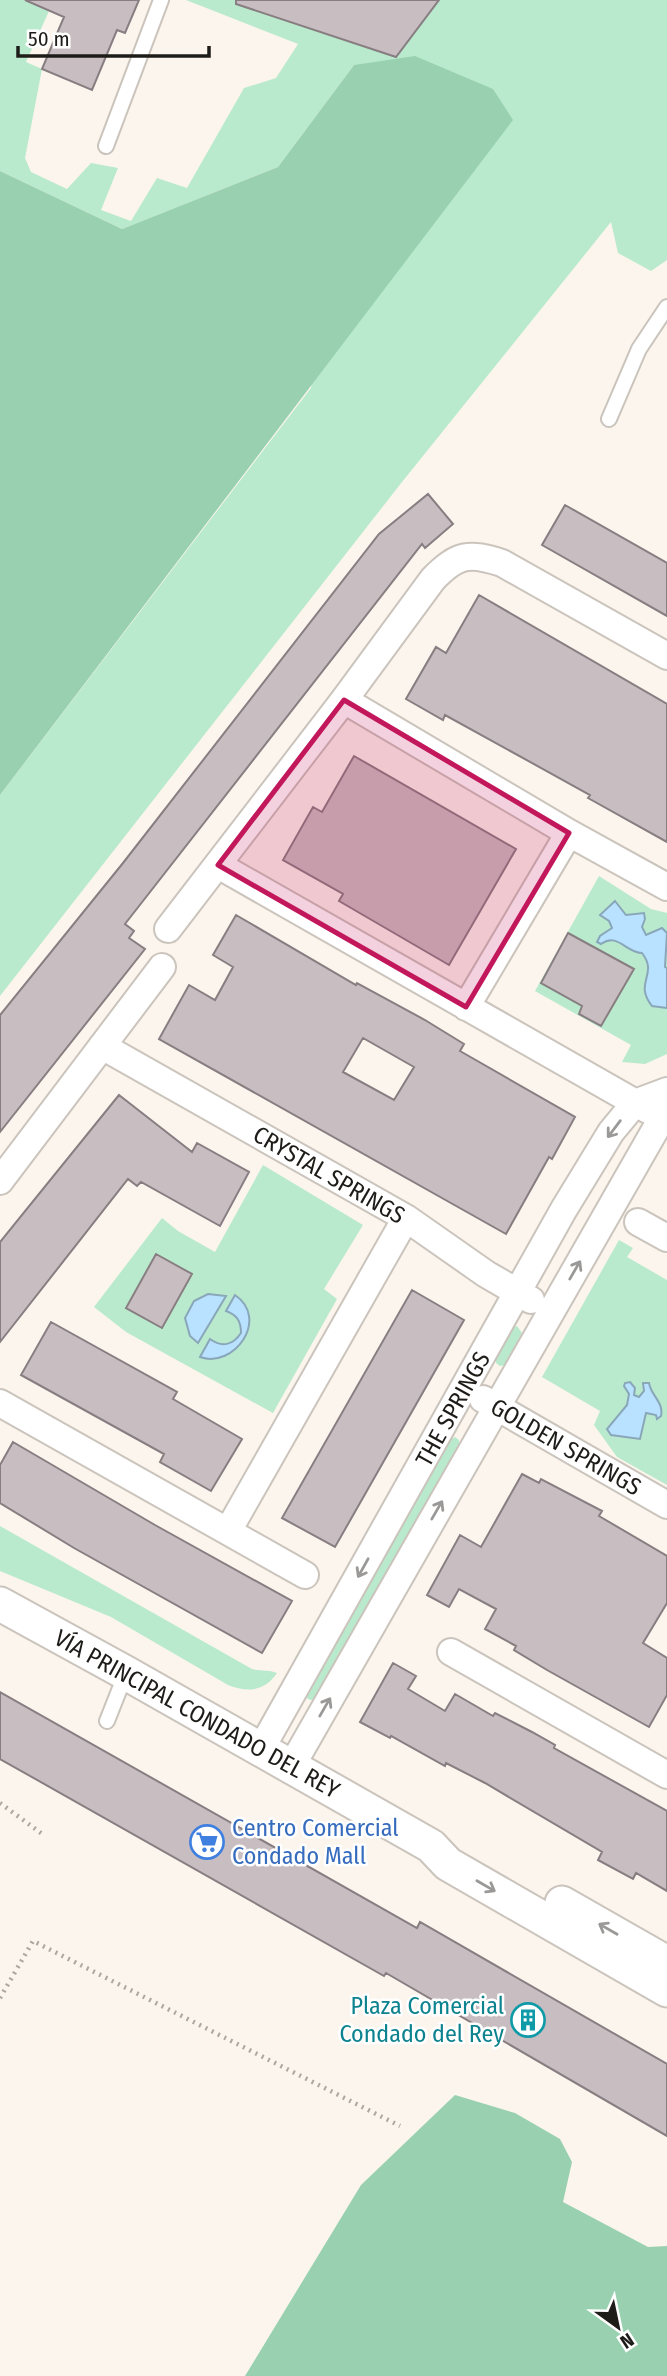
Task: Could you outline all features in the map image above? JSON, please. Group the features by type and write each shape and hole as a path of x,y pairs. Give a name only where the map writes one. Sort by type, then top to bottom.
{"street":[{"path":"168,929 446,565 464,556 482,556 502,563 667,656"},
{"path":"344,700 569,833 667,887"},
{"path":"466,1007 569,833"},
{"path":"218,864 635,1103 664,1108"},
{"path":"0,1181 162,967"},
{"name":"CRYSTAL SPRINGS","path":"102,1046 407,1218 486,1274 551,1312"},
{"name":"THE SPRINGS","path":"261,1749 611,1132 635,1103 667,1091"},
{"name":"THE SPRINGS","path":"291,1767 551,1312 664,1108"},
{"path":"228,1531 407,1218"},
{"path":"638,1222 667,1238"},
{"name":"GOLDEN SPRINGS","path":"464,1389 667,1505"},
{"path":"0,1403 305,1575"},
{"name":"VÍA PRINCIPAL CONDADO DEL REY","path":"0,1604 431,1846 448,1864 667,1990"},
{"path":"450,1652 665,1770"},
{"name":"VÍA PRINCIPAL CONDADO DEL REY","path":"431,1846 460,1845 667,1963"}],"lane":[{"path":"106,146 161,0"},
{"path":"610,419 639,349 667,307"},
{"path":"107,1721 126,1673"}],"path":[{"path":"0,1803 45,1836"},
{"path":"0,1998 33,1941 400,2126"}],"highlighted area":[{"path":"344,700 569,833 466,1007 218,865"}],"green space":[{"path":"0,0 54,0 26,62 42,69 25,158 31,172 67,189 91,163 118,168 101,210 131,221 157,178 187,188 244,88 276,78 298,44 186,0 242,0 240,5 396,57 439,0 667,0 667,260 651,271 618,253 611,222 402,482 0,996 0,795 311,388 354,65 278,167 122,229 0,171"},
{"path":"415,56 493,89 513,120 0,795 0,171 122,229 278,167 354,65"},
{"path":"599,876 651,909 667,913 667,1054 645,1064 622,1062 631,1045 535,991"},
{"path":"263,1165 363,1225 324,1289 337,1299 273,1413 126,1332 94,1307 162,1218 178,1231 215,1252"},
{"path":"619,1240 633,1248 627,1257 667,1280 667,1485 617,1457 594,1425 600,1411 542,1377"},
{"path":"517,1326 522,1333 505,1365 500,1366 495,1359 512,1328"},
{"path":"455,1437 459,1440 459,1447 315,1699 310,1700 305,1697 448,1441"},
{"path":"0,1526 252,1669 277,1673 267,1684 255,1689 228,1685 111,1617 0,1571"},
{"path":"455,2095 515,2113 560,2139 572,2162 563,2202 648,2247 667,2246 667,2376 245,2376 361,2185"}],"water":[{"path":"615,901 626,915 644,913 642,927 646,935 662,928 667,933 667,1008 652,1006 647,998 645,984 648,967 642,953 612,940 601,944 597,942 600,936 612,928 609,921 600,915"},
{"path":"208,1294 226,1296 198,1343 190,1336 185,1318 194,1301"},
{"path":"235,1295 245,1305 249,1316 243,1340 225,1356 213,1359 200,1357 210,1339 219,1344 227,1344 241,1333 238,1319 226,1311"},
{"path":"630,1382 635,1388 634,1395 639,1397 644,1391 643,1383 649,1383 661,1407 661,1416 657,1419 656,1415 646,1413 640,1439 611,1435 607,1429 627,1405 629,1394 624,1386"}],"building":[{"path":"25,0 139,0 125,33 117,30 92,90 42,69 64,17"},
{"path":"236,0 439,0 396,57 236,4"},
{"path":"428,494 453,524 425,548 422,544 125,924 134,931 129,938 145,949 0,1132 0,1015 123,863 379,534"},
{"path":"565,505 667,563 667,616 542,545"},
{"path":"479,595 667,704 667,842 588,798 590,795 445,715 443,720 406,699 436,647 446,653"},
{"path":"354,756 516,849 449,965 339,901 343,894 283,860 313,807 322,812"},
{"path":"236,915 356,985 357,983 425,1020 464,1044 460,1051 575,1117 506,1234 159,1039 189,985 215,1000 233,967 213,955","holes":["363,1038 414,1067 394,1100 343,1072"]},
{"path":"568,933 634,969 601,1026 579,1014 582,1006 541,983"},
{"path":"119,1095 192,1152 197,1143 249,1172 220,1226 141,1182 137,1186 128,1179 0,1342 0,1242"},
{"path":"156,1254 192,1274 162,1328 126,1308"},
{"path":"412,1290 464,1320 335,1547 282,1518"},
{"path":"51,1322 177,1392 173,1399 242,1439 211,1491 160,1462 164,1454 21,1375"},
{"path":"13,1442 292,1601 262,1653 74,1548 0,1503 0,1465"},
{"path":"522,1474 539,1483 541,1479 602,1511 599,1516 667,1556 667,1603 643,1643 667,1658 667,1695 649,1727 547,1670 514,1650 516,1646 485,1629 496,1609 459,1589 449,1607 427,1595 460,1535 481,1547"},
{"path":"393,1663 416,1676 408,1689 445,1711 455,1694 493,1716 495,1713 532,1732 555,1745 554,1748 667,1811 667,1891 636,1873 633,1879 598,1860 602,1852 485,1783 446,1763 445,1766 360,1722"},
{"path":"0,1692 417,1928 420,1922 667,2064 667,2136 386,1973 384,1976 0,1759"}],"place":[{"name":"Centro Comercial Condado Mall","path":"207,1842"},
{"name":"Plaza Comercial Condado del Rey","path":"528,2020"}]}
